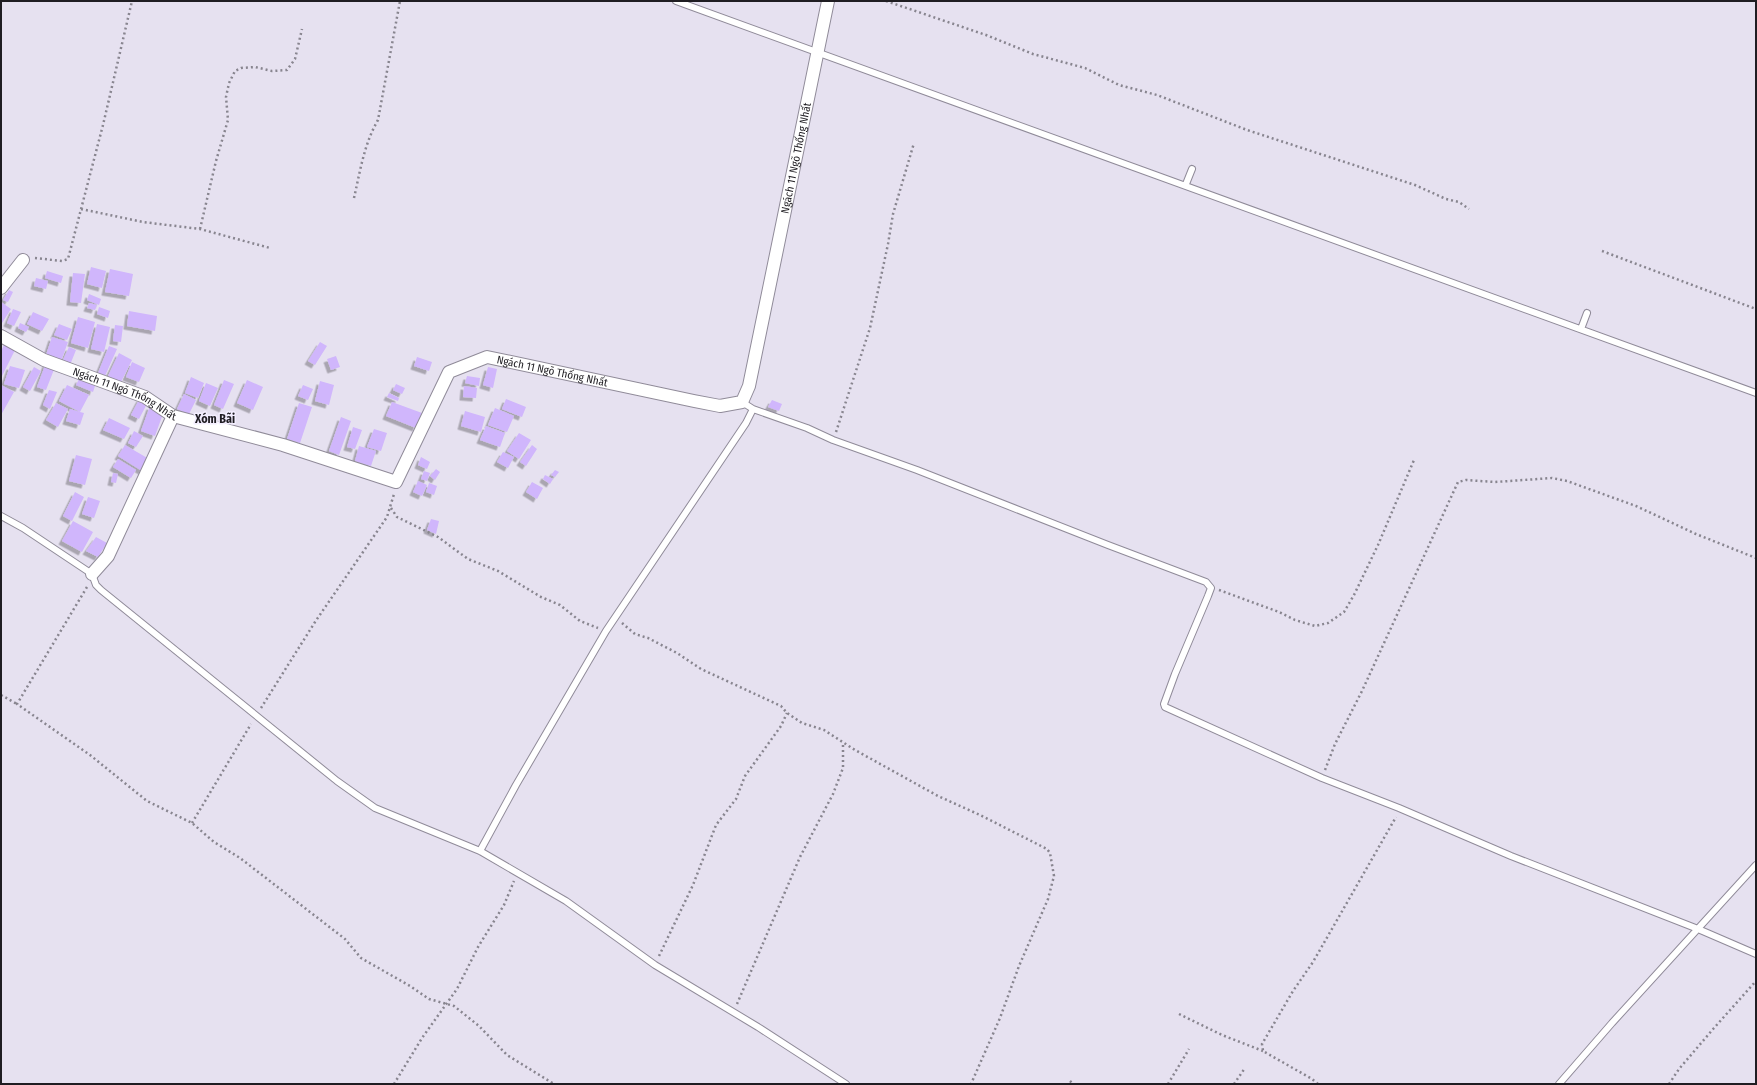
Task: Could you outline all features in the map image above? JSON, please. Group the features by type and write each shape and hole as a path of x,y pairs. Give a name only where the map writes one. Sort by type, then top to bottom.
{"street":[{"name":"Ngách 11 Ngõ Thống Nhất","path":"1,336 44,360 145,397 174,416 283,445 396,482 449,372 487,357 720,406 742,402 749,386 828,1"},
{"path":"1,288 23,260"},
{"path":"92,574 108,556 174,416"}],"lane":[{"path":"676,1 690,4 1018,126 1186,184 1756,393"},
{"path":"1186,184 1192,169"},
{"path":"1581,329 1587,313"},
{"path":"742,402 753,409 917,470 1202,580 1208,584 1211,588 1191,639 1175,674 1164,706 1322,778 1400,808 1511,856 1698,929 1756,954"},
{"path":"480,851 516,785 606,631 746,423 753,409"},
{"path":"1,516 24,528 92,574 96,585 101,590 337,781 375,808 480,851 566,901 656,965 758,1027 846,1084"},
{"path":"1559,1084 1612,1023 1756,865"}],"path":[{"path":"23,260 27,257 62,261 68,259 103,125 132,1"},
{"path":"354,198 371,132 378,120 400,1"},
{"path":"886,1 986,35 1033,54 1085,68 1119,84 1156,95 1254,133 1415,184 1446,199 1459,202 1469,209"},
{"path":"200,229 216,161 227,126 228,120 226,97 229,83 235,71 240,68 255,67 272,72 287,70 295,59 302,29"},
{"path":"833,440 870,328 893,214 914,143"},
{"path":"80,209 143,222 200,229 270,248"},
{"path":"1602,250 1756,309"},
{"path":"1211,588 1234,595 1295,620 1315,626 1328,623 1344,612 1354,595 1378,545 1414,460"},
{"path":"1322,778 1335,744 1362,692 1458,482 1466,480 1495,482 1552,478 1567,481 1636,506 1696,534 1756,558"},
{"path":"192,824 256,715 315,622 387,517 396,488 396,482"},
{"path":"390,508 397,517 438,537 468,559 498,571 541,597 560,605 580,621 606,631"},
{"path":"16,704 40,663 80,601 89,585 92,574"},
{"path":"616,617 635,634 648,638 701,669 781,706 787,713 802,723 824,730 843,743 938,796 980,815 1047,849 1050,853 1054,876 1048,899 1019,966 1000,1018 971,1084"},
{"path":"1,695 90,755 147,800 192,824 345,939 361,958 410,986 429,999 454,1006 479,1026 507,1055 554,1084"},
{"path":"656,965 663,947 694,885 716,825 736,799 746,776 781,726 787,713"},
{"path":"733,1013 800,857 836,788 843,768 843,743"},
{"path":"1263,1051 1262,1044 1267,1035 1313,962 1374,853 1389,830 1400,808"},
{"path":"394,1084 422,1038 457,989 478,947 504,905 517,873"},
{"path":"1669,1084 1679,1069 1756,981"},
{"path":"1179,1014 1222,1035 1263,1051 1312,1079 1318,1084"},
{"path":"1168,1084 1189,1048"},
{"path":"1234,1084 1245,1068"},
{"path":"1070,1081 1073,1084"}],"building":[{"path":"91,267 106,271 102,288 87,284"},
{"path":"110,269 133,274 129,296 105,292"},
{"path":"47,271 63,276 61,283 45,278"},
{"path":"73,273 85,274 81,303 70,302"},
{"path":"36,278 48,281 46,289 34,286"},
{"path":"9,290 13,292 8,302 3,300"},
{"path":"89,294 101,299 99,305 87,300"},
{"path":"1,302 11,309 2,323 1,322"},
{"path":"89,303 97,305 95,310 87,308"},
{"path":"99,307 110,311 108,318 97,314"},
{"path":"13,309 21,312 14,326 7,323"},
{"path":"129,311 157,316 155,331 127,326"},
{"path":"33,312 49,319 42,331 27,324"},
{"path":"78,317 95,322 88,348 71,343"},
{"path":"20,323 29,327 26,332 18,328"},
{"path":"59,324 72,329 67,340 54,335"},
{"path":"97,324 110,327 104,352 91,349"},
{"path":"115,325 123,326 121,342 113,341"},
{"path":"52,337 68,342 60,364 45,358"},
{"path":"320,342 327,346 315,365 308,361"},
{"path":"4,345 15,350 1,378 1,351"},
{"path":"109,346 117,349 105,376 98,373"},
{"path":"69,347 76,350 70,365 62,362"},
{"path":"119,353 132,360 121,382 108,376"},
{"path":"336,356 340,367 331,370 327,359"},
{"path":"417,357 432,362 429,371 414,366"},
{"path":"132,362 145,368 139,382 126,377"},
{"path":"46,363 55,367 46,390 37,387"},
{"path":"10,366 25,370 19,388 4,384"},
{"path":"34,367 41,371 30,391 23,387"},
{"path":"488,367 497,369 493,388 483,385"},
{"path":"467,376 480,378 479,386 465,383"},
{"path":"191,377 204,383 198,398 185,393"},
{"path":"79,379 95,386 93,392 76,385"},
{"path":"224,380 234,384 223,409 214,405"},
{"path":"247,380 263,387 253,410 237,403"},
{"path":"320,381 334,385 329,405 315,401"},
{"path":"206,383 218,388 210,406 199,401"},
{"path":"396,384 405,388 402,394 393,390"},
{"path":"1,385 14,392 1,415"},
{"path":"67,385 89,395 80,412 59,401"},
{"path":"303,385 313,389 308,400 298,396"},
{"path":"464,386 477,388 476,398 463,397"},
{"path":"49,390 57,392 50,409 43,405"},
{"path":"389,393 399,398 398,401 387,397"},
{"path":"184,394 196,400 189,414 177,409"},
{"path":"140,398 148,402 139,419 131,415"},
{"path":"506,399 526,407 522,417 502,409"},
{"path":"772,400 782,404 779,411 768,407"},
{"path":"392,402 422,413 416,428 386,416"},
{"path":"56,403 68,409 58,427 46,420"},
{"path":"299,403 312,407 300,443 287,439"},
{"path":"150,406 164,411 155,436 141,431"},
{"path":"495,408 514,416 507,432 488,425"},
{"path":"70,409 84,413 80,425 66,421"},
{"path":"465,411 485,417 481,432 461,426"},
{"path":"341,417 351,421 339,455 329,451"},
{"path":"109,418 130,428 124,439 103,430"},
{"path":"486,426 505,433 500,447 480,440"},
{"path":"353,427 362,430 355,449 347,447"},
{"path":"374,429 387,433 381,451 367,447"},
{"path":"134,431 143,436 136,447 128,443"},
{"path":"519,433 531,440 519,459 507,451"},
{"path":"125,445 149,459 142,471 118,456"},
{"path":"532,445 537,449 526,466 520,462"},
{"path":"359,446 376,451 371,466 355,461"},
{"path":"503,452 514,457 508,468 497,462"},
{"path":"76,455 92,459 85,485 69,481"},
{"path":"421,457 430,462 427,469 418,465"},
{"path":"118,459 136,470 131,478 113,467"},
{"path":"436,469 440,472 435,480 430,476"},
{"path":"555,470 559,472 555,477 551,475"},
{"path":"424,471 430,473 427,481 421,479"},
{"path":"113,473 118,474 116,483 111,482"},
{"path":"545,475 553,479 550,484 543,479"},
{"path":"418,481 427,485 422,496 413,492"},
{"path":"532,482 543,488 537,499 526,492"},
{"path":"429,483 437,486 434,495 426,492"},
{"path":"75,492 84,497 72,521 63,516"},
{"path":"88,497 100,501 94,518 82,514"},
{"path":"431,519 439,521 436,534 427,530"},
{"path":"73,521 93,532 82,552 62,541"},
{"path":"96,537 107,543 98,557 86,551"}],"district":[{"name":"Xóm Bãi","path":"215,419"}]}
